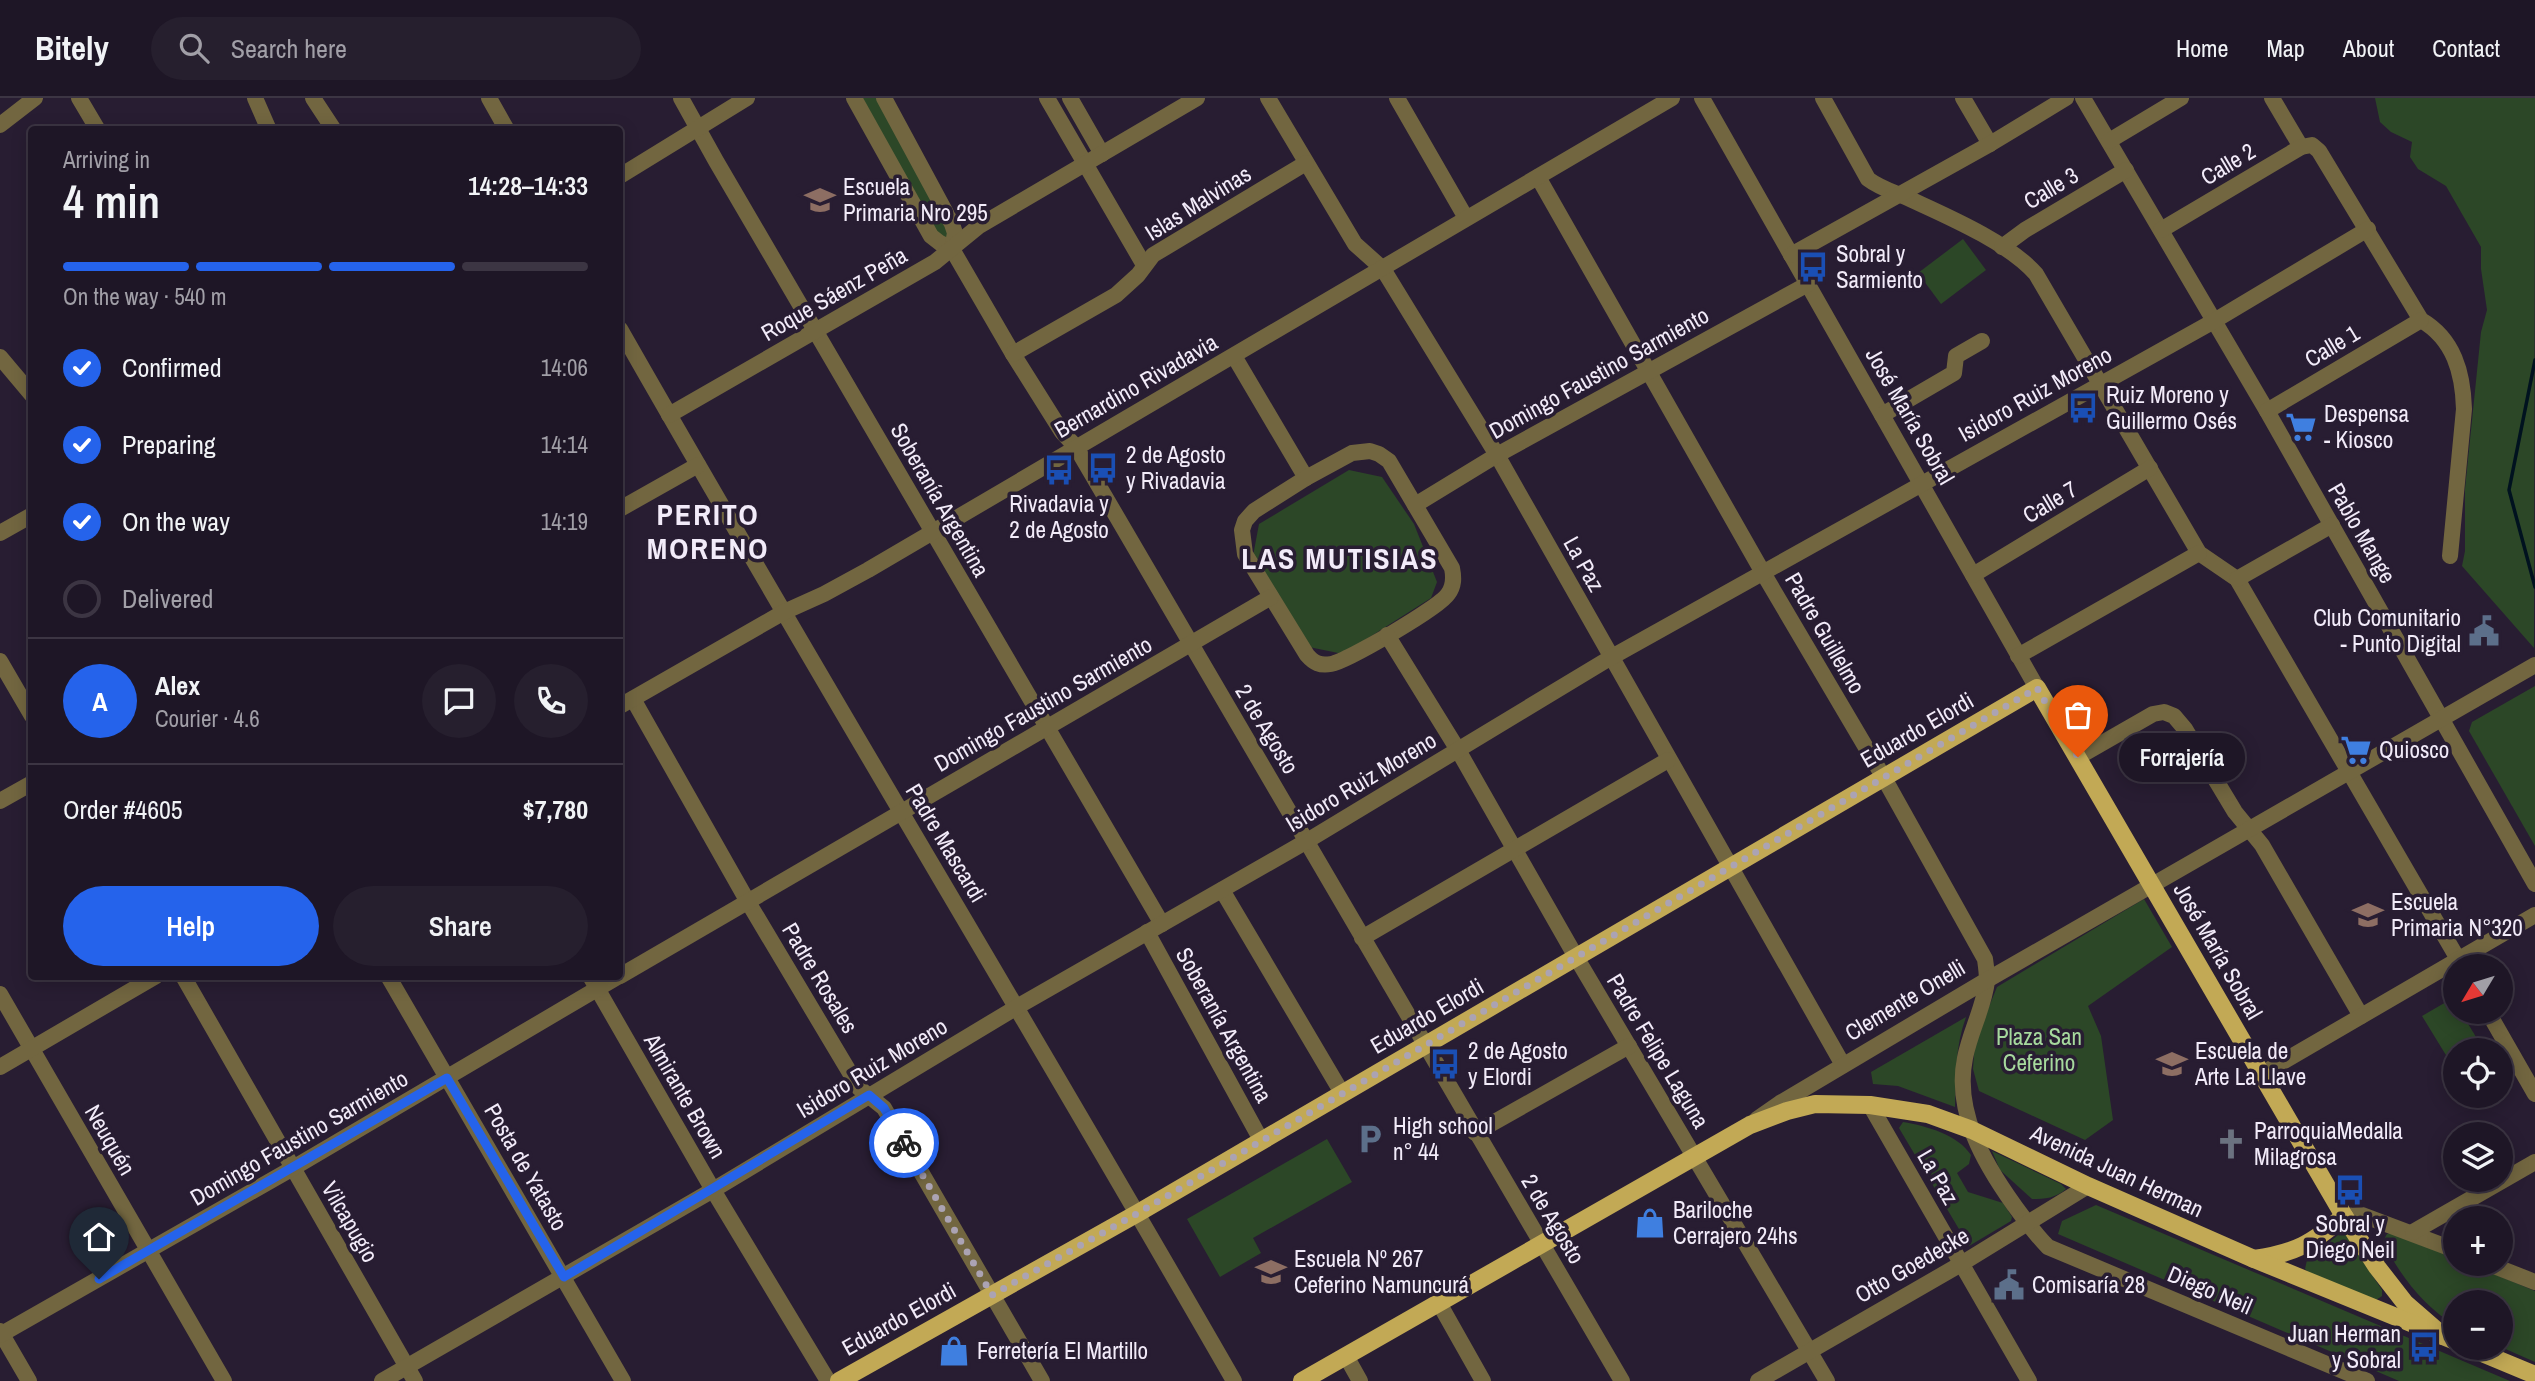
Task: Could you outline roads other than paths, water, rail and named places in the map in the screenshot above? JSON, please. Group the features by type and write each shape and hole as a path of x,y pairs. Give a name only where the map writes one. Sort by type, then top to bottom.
{"main road":[{"name":"Eduardo Elordi","path":"839,1381 1138,1213 2037,688"},
{"name":"José María Sobral","path":"2037,688 2260,1074 2376,1267 2405,1303 2443,1334"},
{"name":"Avenida Juan Herman","path":"1749,1125 1815,1104 1870,1105 1928,1114 1972,1130 2088,1186 2254,1259 2443,1337"},
{"name":"Clemente Onelli","path":"1302,1381 1749,1125"},
{"path":"2254,1259 2285,1254 2307,1244 2344,1216"},
{"path":"2499,1360 2535,1375"}],"street":[{"path":"0,125 35,98"},
{"path":"79,98 96,126"},
{"path":"255,98 267,126"},
{"path":"313,98 331,126"},
{"path":"489,98 505,126"},
{"name":"Soberanía Argentina","path":"681,98 1162,924"},
{"path":"623,174 747,98"},
{"name":"2 de Agosto","path":"854,98 931,236 952,249 1013,355 1062,432 1076,447 1622,1381"},
{"name":"2 de Agosto","path":"884,98 952,223 956,233 952,249"},
{"path":"1047,98 1144,265"},
{"path":"1070,98 1102,154"},
{"name":"Roque Sáenz Peña","path":"669,415 935,262 979,226 1197,98"},
{"name":"La Paz","path":"1268,98 1355,244 1383,269 1497,455 1843,1065"},
{"path":"1397,98 1466,218"},
{"name":"Bernardino Rivadavia","path":"626,703 784,611 857,576 1383,269 1538,177 1646,104 1672,98"},
{"name":"José María Sobral","path":"1702,98 2037,688"},
{"path":"1823,98 1868,178 1876,185 1900,194 2002,247 2023,259 2036,274 2199,553 2237,579 2455,954"},
{"path":"1963,98 1990,144"},
{"path":"1791,255 1990,144 2066,98"},
{"name":"Pablo Mange","path":"2083,98 2267,411 2535,884"},
{"path":"2109,141 2181,98"},
{"path":"2272,98 2301,146 2312,145 2319,151 2421,320 2435,328 2454,353 2465,409 2450,556"},
{"name":"Calle 2","path":"2161,230 2301,146"},
{"name":"Islas Malvinas","path":"1013,355 1116,295 1133,281 1153,255 1306,163"},
{"name":"Calle 3","path":"2002,247 2025,230 2126,170"},
{"name":"Padre Guillelmo","path":"1538,177 1762,571 1884,778 1985,960 1987,980"},
{"name":"Isidoro Ruiz Moreno","path":"382,1381 410,1374 564,1277 869,1095 1307,841 1610,658 2214,321 2368,229"},
{"name":"Domingo Faustino Sarmiento","path":"1415,505 1497,455 1808,284"},
{"name":"Calle 1","path":"2267,411 2421,320"},
{"name":"Padre Mascardi","path":"623,334 1234,1381"},
{"path":"1882,415 1954,373 1955,356 1982,341"},
{"path":"1234,356 1307,478"},
{"path":"0,357 28,391"},
{"path":"1370,451 1389,461 1415,505 1452,568 1453,584 1443,600 1342,661 1321,665 1313,662 1245,554 1242,530 1245,521 1254,511 1307,478 1352,453 1370,451"},
{"path":"623,507 698,465"},
{"name":"Calle 7","path":"1973,575 2150,468"},
{"path":"0,533 28,517"},
{"path":"2237,579 2332,525"},
{"path":"2018,656 2199,553"},
{"name":"Domingo Faustino Sarmiento","path":"623,974 1271,597"},
{"name":"Padre Felipe Laguna","path":"1387,635 1458,750 1576,957 1827,1381"},
{"path":"0,661 28,709"},
{"name":"Clemente Onelli","path":"1749,1125 1780,1102 1987,980 2535,665"},
{"name":"Padre Rosales","path":"626,703 859,1088 884,1108 1042,1381"},
{"path":"2078,757 2153,714 2164,712 2174,716 2185,729 2235,811 2262,845 2361,1016"},
{"path":"1362,938 1668,760"},
{"path":"0,801 28,785"},
{"path":"1222,890 1342,1093"},
{"path":"2474,954 2535,915"},
{"name":"Soberanía Argentina","path":"1147,932 1261,1140"},
{"path":"2260,1074 2443,972"},
{"path":"0,1067 149,980"},
{"name":"Vilcapugio","path":"185,980 410,1374"},
{"name":"Posta de Yatasto","path":"390,980 623,1381"},
{"path":"1972,1130 1963,1089 1963,1070 1987,980"},
{"name":"Domingo Faustino Sarmiento","path":"1,1333 447,1078 593,983"},
{"name":"Almirante Brown","path":"593,983 828,1381"},
{"name":"Neuquén","path":"0,993 223,1381"},
{"path":"2495,1024 2535,1094"},
{"path":"1475,1133 1629,1046"},
{"name":"La Paz","path":"1870,1105 2029,1381"},
{"name":"Diego Neil","path":"1972,1130 1980,1154 1992,1174 2048,1247 2367,1381"},
{"path":"2413,1232 2535,1161"},
{"name":"Otto Goedecke","path":"1758,1381 1961,1264 2088,1186"},
{"path":"2344,1216 2362,1215 2443,1245"},
{"path":"2513,1273 2535,1282"},
{"path":"1439,1303 1483,1381"},
{"path":"1,1333 29,1381"},
{"path":"1346,1356 1360,1381"}],"waterway":[{"path":"2535,360 2509,490 2535,587"}],"place":[{"name":"Escuela Primaria Nro 295","path":"820,200"},
{"name":"Sobral y Sarmiento","path":"1813,267"},
{"name":"Ruiz Moreno y Guillermo Osés","path":"2083,408"},
{"name":"Despensa - Kiosco","path":"2301,427"},
{"name":"2 de Agosto y Rivadavia","path":"1103,468"},
{"name":"Rivadavia y 2 de Agosto","path":"1059,470"},
{"name":"Club Comunitario - Punto Digital","path":"2484,631"},
{"name":"Quiosco","path":"2356,750"},
{"name":"Forrajería","path":"2078,757"},
{"name":"Escuela Primaria N°320","path":"2368,915"},
{"name":"2 de Agosto y Elordi","path":"1445,1064"},
{"name":"Escuela de Arte La Llave","path":"2172,1064"},
{"name":"High school n° 44","path":"1370,1139"},
{"name":"ParroquiaMedalla Milagrosa","path":"2231,1144"},
{"name":"Sobral y Diego Neil","path":"2350,1190"},
{"name":"Bariloche Cerrajero 24hs","path":"1650,1223"},
{"name":"Escuela Nº 267 Ceferino Namuncurá","path":"1271,1272"},
{"name":"Comisaría 28","path":"2009,1285"},
{"name":"Juan Herman y Sobral","path":"2424,1347"},
{"name":"Ferretería El Martillo","path":"954,1351"}],"district":[{"name":"PERITO MORENO","path":"708,532"},
{"name":"LAS MUTISIAS","path":"1340,559"}],"park label":[{"name":"Plaza San Ceferino","path":"2039,1050"}]}
